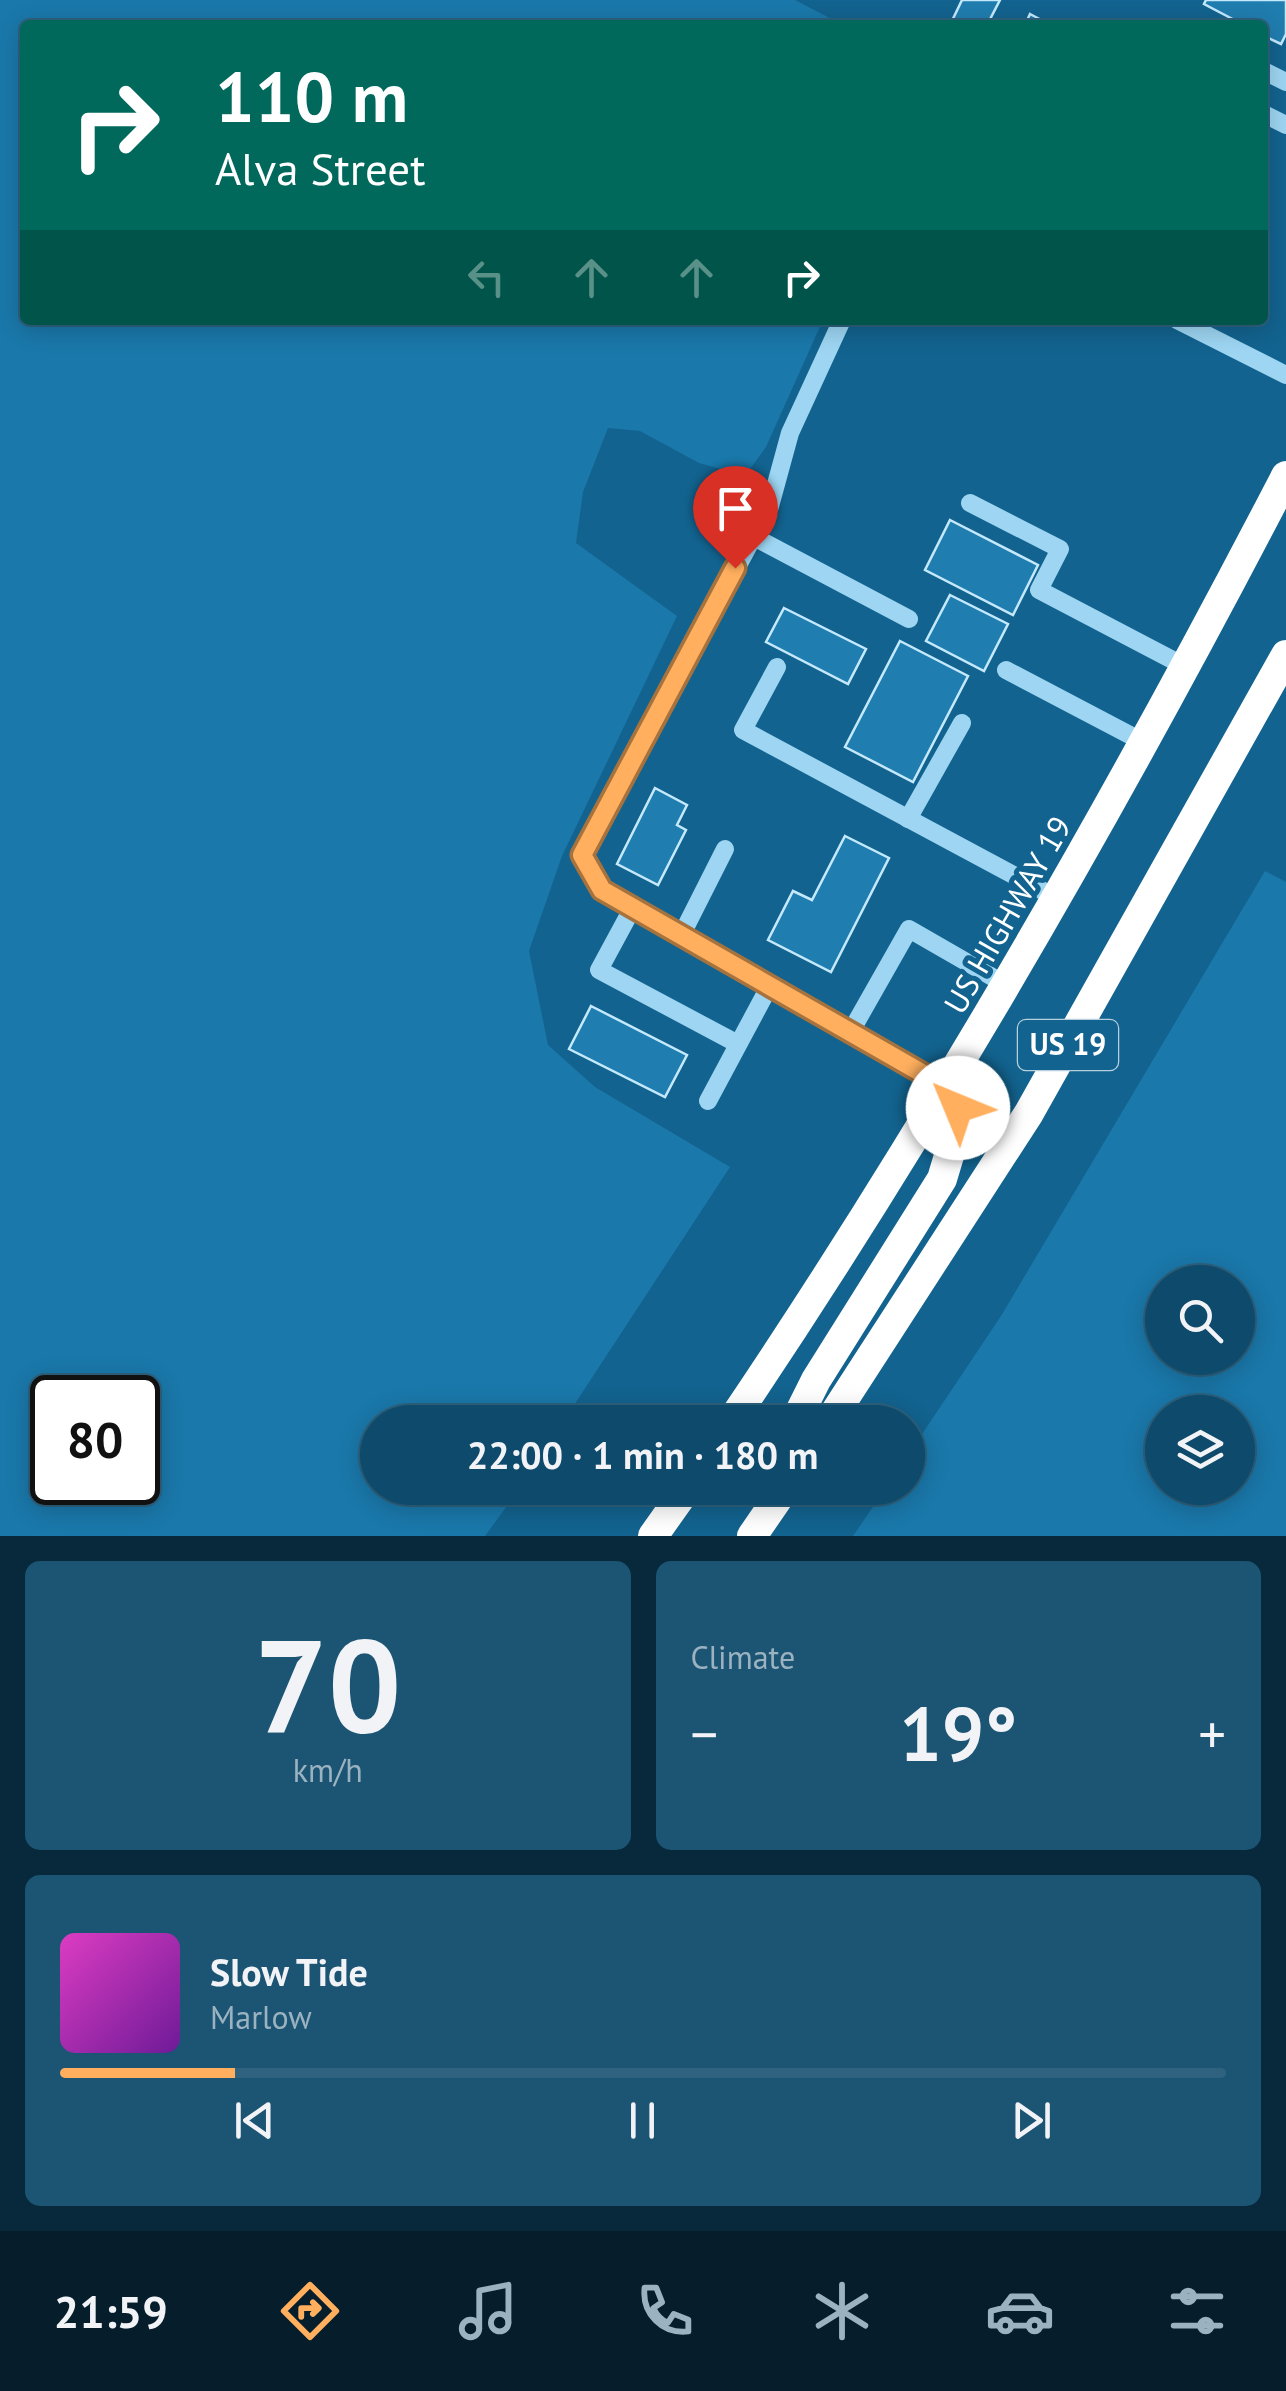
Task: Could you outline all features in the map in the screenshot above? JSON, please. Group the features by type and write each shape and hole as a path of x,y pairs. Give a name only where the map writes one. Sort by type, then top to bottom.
{"highway":[{"name":"US HIGHWAY 19","path":"742,1405 948,1088 1008,986 1145,743 1286,476"},
{"name":"US 19","path":"840,1405 1029,1113 1286,655"},
{"path":"804,1405 942,1178 957,1129 958,1108 948,1088"},
{"path":"652,1536 674,1505"},
{"path":"753,1534 764,1505"},
{"path":"753,1534 773,1505"}],"street":[{"path":"840,325 790,433 770,506 582,855 602,890 948,1088"},
{"path":"1187,325 1286,376"},
{"path":"970,503 1060,549 1039,590 1186,666"},
{"path":"752,536 910,619"},
{"path":"777,668 743,730 1058,899"},
{"path":"1006,670 1145,743"},
{"path":"908,819 962,723"},
{"path":"680,936 725,850"},
{"path":"632,909 600,970 738,1044"},
{"path":"850,1033 909,929 1008,986"},
{"path":"708,1101 769,986"}],"shaded area":[{"path":"0,0 795,0 833,20 20,20 20,325 821,325 766,447 745,476 699,463 640,431 608,428 583,492 576,543 677,616 562,856 529,951 548,1045 595,1087 730,1167 574,1405 360,1405 360,1505 508,1505 485,1536 0,1536"},
{"path":"1265,871 1286,882 1286,1536 853,1536 874,1505 925,1505 925,1430 1001,1316"}],"building":[{"path":"962,0 1000,0 990,20 952,20"},
{"path":"1206,0 1286,0 1286,34 1281,44 1268,38 1268,20 1234,20 1204,4"},
{"path":"950,520 1038,565 1013,615 925,570"},
{"path":"950,595 1008,624 984,671 926,641"},
{"path":"784,608 866,649 848,684 766,642"},
{"path":"900,641 968,676 913,782 845,747"},
{"path":"655,788 687,805 677,825 686,830 658,885 617,864"},
{"path":"845,836 889,858 831,972 768,940 793,891 812,900"},
{"path":"591,1006 687,1055 665,1097 569,1049"}],"route":[{"path":"735,568 582,855 602,890 948,1088 958,1108"}]}
